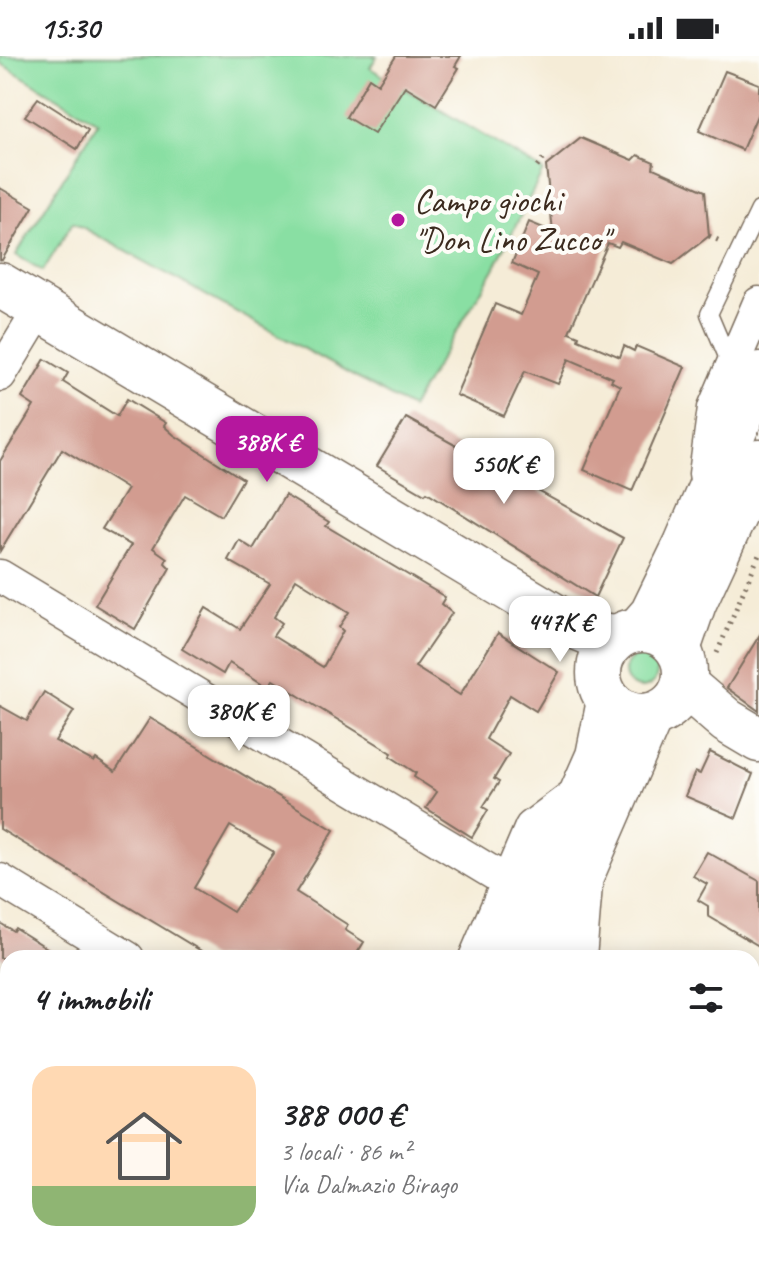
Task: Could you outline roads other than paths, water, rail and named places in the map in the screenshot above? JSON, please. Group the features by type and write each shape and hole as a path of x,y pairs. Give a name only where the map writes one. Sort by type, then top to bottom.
{"main road":[{"path":"0,285 568,624 593,634 616,658 633,715 679,683"},
{"path":"512,950 603,743 616,658 652,614 700,510 745,370"},
{"path":"549,950 589,854 679,683 694,603 740,551 759,462"},
{"path":"616,658 659,633 679,683 743,731"}],"street":[{"path":"745,370 759,303"},
{"path":"0,375 40,309"},
{"path":"740,551 759,520"},
{"path":"0,576 508,882"},
{"path":"478,950 531,827 583,788"},
{"path":"581,950 589,854"},
{"path":"0,880 115,950"}],"lane":[{"path":"745,370 709,314 759,210"}],"place":[{"name":"Campo giochi \"Don Lino Zucco\"","path":"398,220"}]}
